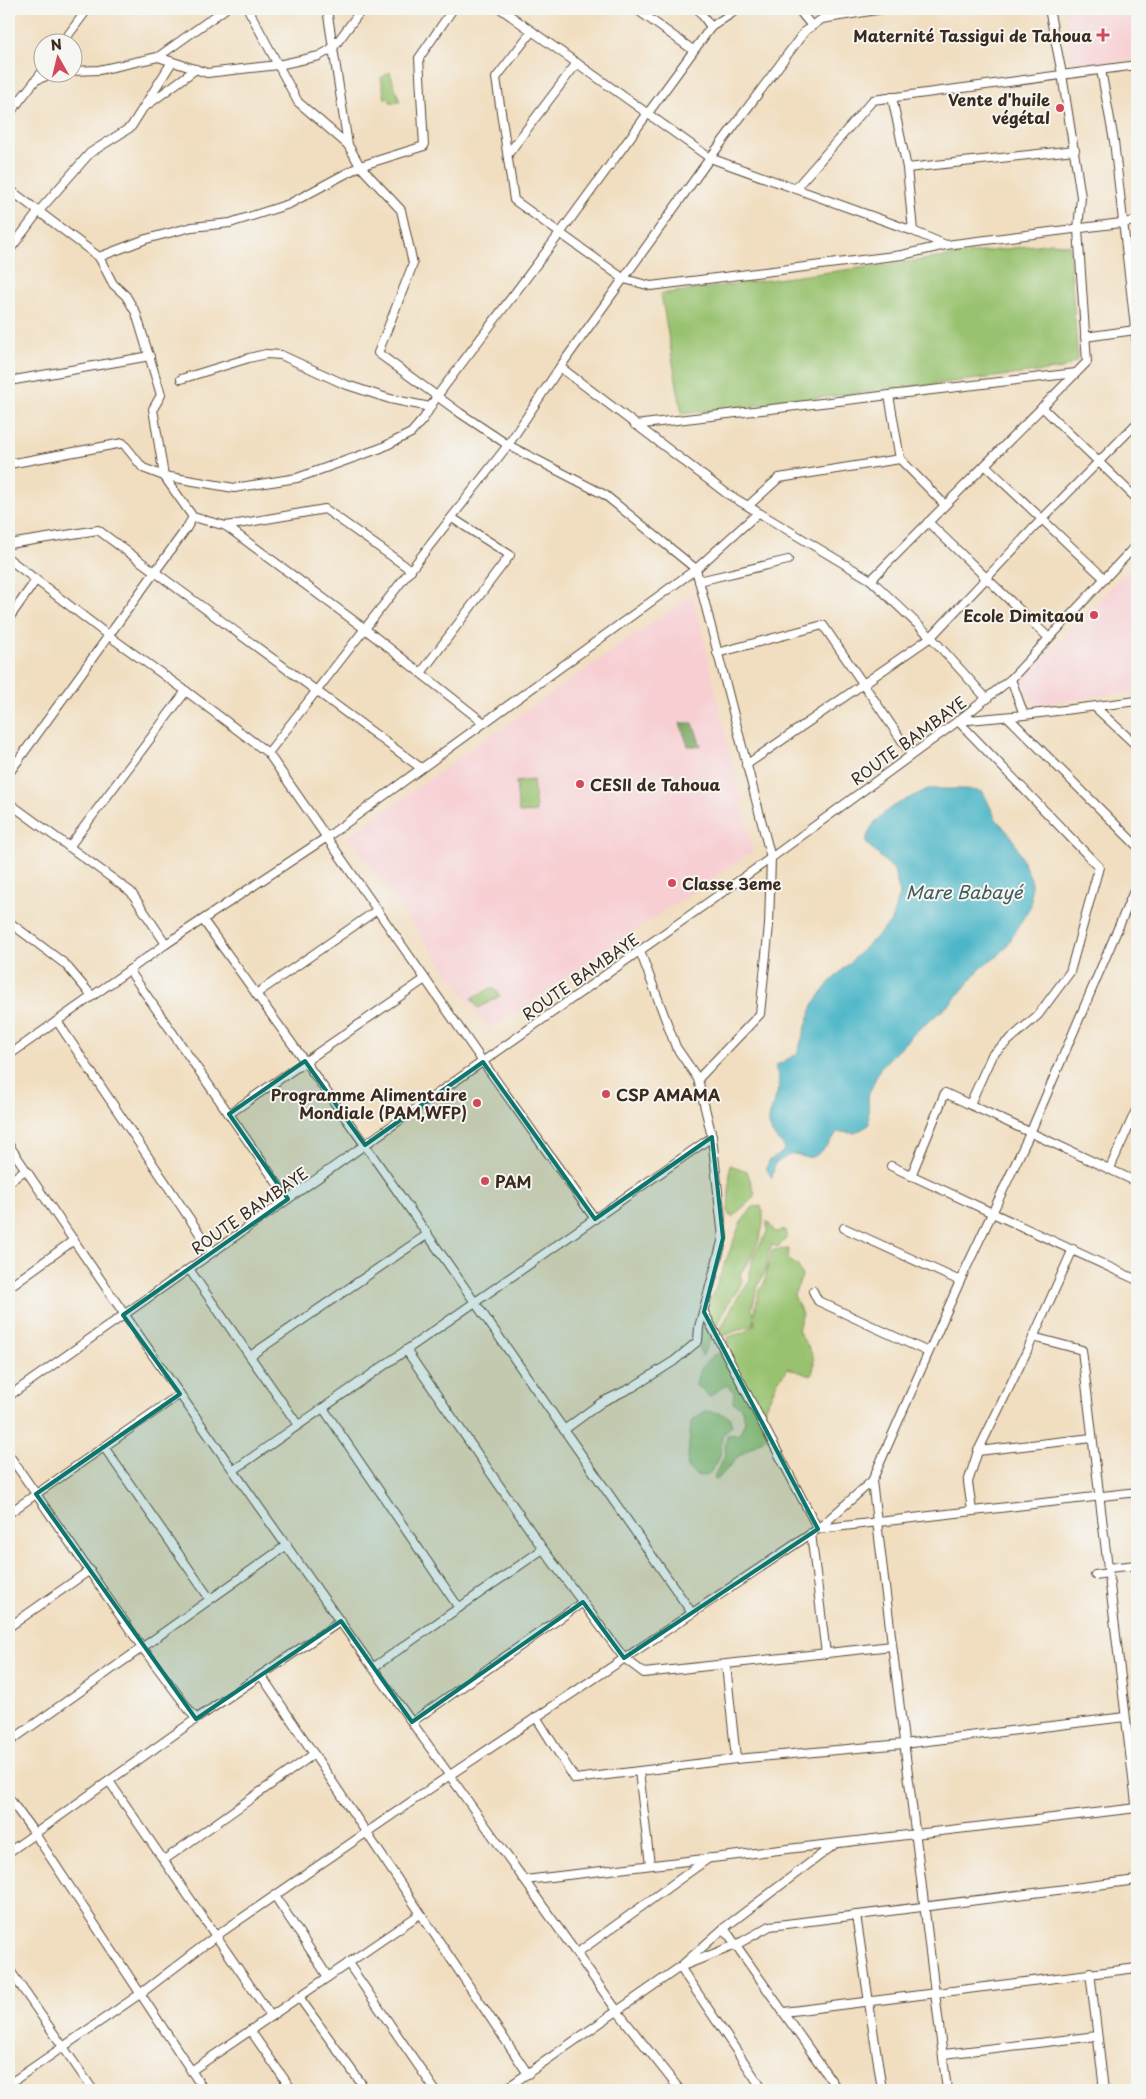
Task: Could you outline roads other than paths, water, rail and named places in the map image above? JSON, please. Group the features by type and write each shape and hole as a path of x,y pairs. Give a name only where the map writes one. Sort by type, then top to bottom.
{"street":[{"path":"71,32 87,9"},
{"path":"82,71 99,70 158,57 225,9"},
{"path":"248,9 298,102 348,145 360,166 401,210 413,264 378,353 460,414 508,445 605,496 696,569 771,858 769,925 760,1014 698,1079"},
{"path":"327,9 348,145"},
{"path":"158,57 207,72 278,65 319,56 333,48 362,9"},
{"path":"99,257 146,239 192,227 230,224 289,204 360,166 424,146 419,58 453,9"},
{"path":"501,9 710,158 913,231 946,245"},
{"path":"636,9 694,50"},
{"path":"698,9 710,27"},
{"path":"9,464 122,443 143,468 164,476 234,488 297,478 381,448 411,433 561,232 710,27 738,9"},
{"path":"798,9 812,26"},
{"path":"268,754 508,445 560,367 710,158 805,31 822,19 882,9"},
{"path":"871,580 1087,362 1078,229 1081,198 1075,150 1049,9"},
{"path":"532,31 496,78 514,200 624,279 651,286 902,255 946,245 1137,221"},
{"path":"9,251 39,211 90,153 131,127 172,62"},
{"path":"508,154 577,63"},
{"path":"795,189 873,100 1137,65"},
{"path":"143,109 196,69"},
{"path":"1101,70 1114,141 1137,345"},
{"path":"9,114 34,82"},
{"path":"9,97 18,103"},
{"path":"892,97 907,168 913,231"},
{"path":"907,168 1075,150"},
{"path":"9,189 99,257 112,284 126,296 136,314 161,395 153,409 164,476 193,517 226,526 365,629 484,723"},
{"path":"1085,337 1135,330"},
{"path":"181,379 249,358 266,354 280,355 344,384 390,399 430,407"},
{"path":"9,381 150,356"},
{"path":"560,367 726,494 871,580 931,637 988,699"},
{"path":"635,424 1076,373"},
{"path":"889,395 900,459 945,505"},
{"path":"1042,407 1137,499"},
{"path":"746,765 931,637 1043,518 1137,423"},
{"path":"748,506 779,478 900,459"},
{"path":"985,465 1043,518 1105,579"},
{"path":"226,526 325,509 411,570"},
{"path":"9,1055 166,944 327,837 696,569 758,513"},
{"path":"9,774 193,517"},
{"path":"421,673 510,555 452,518"},
{"path":"928,522 1049,638"},
{"path":"9,544 98,530 421,768"},
{"name":"ROUTE BAMBAYE","path":"9,1396 771,858 988,699 1011,679 1137,544"},
{"path":"9,559 268,754 595,1219"},
{"path":"699,581 788,560"},
{"path":"9,618 36,580"},
{"path":"717,653 823,625 911,754"},
{"path":"1011,679 1024,715"},
{"path":"69,847 186,691"},
{"path":"958,721 1008,717 1137,701"},
{"path":"1094,707 1137,746"},
{"path":"1008,717 1137,846"},
{"path":"958,721 1099,867 1070,972 1038,1015 992,1054 970,1104"},
{"path":"9,803 131,892 166,944"},
{"path":"9,2084 140,1994 216,1936 450,1775 814,1531 872,1481 960,1281 1031,1131 1137,884"},
{"path":"256,994 377,910"},
{"path":"203,920 428,1234 692,1613"},
{"path":"9,922 66,964 92,996"},
{"path":"564,1430 602,1402 633,1387 680,1356 698,1341 723,1238 712,1137 698,1079 676,1047 640,950"},
{"path":"129,970 288,1199"},
{"path":"229,1114 425,979"},
{"path":"57,1021 212,1252"},
{"path":"911,1176 945,1093 1031,1131 1137,1182"},
{"path":"1110,1168 1135,1118 1137,1108"},
{"path":"234,1470 712,1137"},
{"path":"9,1145 123,1315 287,1546 618,2012 680,2090"},
{"path":"891,1166 1137,1280"},
{"path":"9,1182 26,1170"},
{"path":"844,1228 960,1281"},
{"path":"250,1356 428,1234"},
{"path":"9,1287 74,1240"},
{"path":"972,1510 968,1482 978,1451 1073,1249"},
{"path":"189,1269 298,1425"},
{"path":"814,1291 818,1301 928,1352"},
{"path":"704,1312 814,1531 826,1654"},
{"path":"1033,1337 1082,1350 1137,1812"},
{"path":"406,1350 543,1549 624,1658 644,1674 892,1646"},
{"path":"9,1513 180,1394"},
{"path":"323,1408 459,1608"},
{"path":"978,1451 1092,1438"},
{"path":"104,1447 210,1600"},
{"path":"9,1455 142,1647 196,1719"},
{"path":"872,1481 947,2090"},
{"path":"814,1531 972,1510 1137,1492"},
{"path":"9,1742 287,1546"},
{"path":"374,1668 543,1549"},
{"path":"1095,1575 1137,1566"},
{"path":"9,1627 90,1570"},
{"path":"412,1722 582,1602"},
{"path":"9,1852 196,1719 341,1621"},
{"path":"726,1664 736,1759"},
{"path":"261,1675 528,2074"},
{"path":"536,1717 575,1779 736,1759 903,1744 1126,1717"},
{"path":"164,1860 314,1754"},
{"path":"638,1771 650,1865"},
{"path":"109,1781 271,2016"},
{"path":"9,1798 35,1834 204,2090"},
{"path":"525,1880 1137,1808"},
{"path":"504,2090 680,1967 724,1928 837,1842"},
{"path":"577,1953 710,1858"},
{"path":"680,1967 736,1945 770,1926 1137,1880"},
{"path":"275,1896 328,1976"},
{"path":"191,2071 420,1914"},
{"path":"856,1915 882,2090"},
{"path":"724,1928 838,2090"},
{"path":"348,1963 435,2090"},
{"path":"680,1967 763,2090"},
{"path":"784,2012 1090,1972 1137,1968"},
{"path":"9,1970 93,2090"},
{"path":"1090,1972 1104,2090"},
{"path":"299,1997 366,2090"},
{"path":"250,2030 292,2090"},
{"path":"944,2054 1097,2036"}],"water":[{"name":"Mare Babayé","path":"928,789 965,789 983,792 996,819 1012,837 1031,879 1031,905 1008,944 998,956 982,967 951,1003 917,1031 880,1068 868,1096 869,1125 855,1133 838,1132 824,1149 815,1156 804,1157 791,1154 787,1156 775,1163 772,1178 766,1168 769,1161 784,1151 784,1146 770,1130 769,1122 778,1091 779,1078 775,1066 797,1054 813,1005 829,983 890,923 900,895 894,870 866,843 874,824 881,816 899,803"}],"place":[{"name":"Maternité Tassigui de Tahoua","path":"1103,35"},
{"name":"Vente d'huile végétal","path":"1060,108"},
{"name":"Ecole Dimitaou","path":"1094,615"},
{"name":"CESII de Tahoua","path":"580,784"},
{"name":"Classe 3eme","path":"672,883"},
{"name":"CSP AMAMA","path":"606,1094"},
{"name":"Programme Alimentaire Mondiale (PAM,WFP)","path":"477,1103"},
{"name":"PAM","path":"485,1181"}]}
